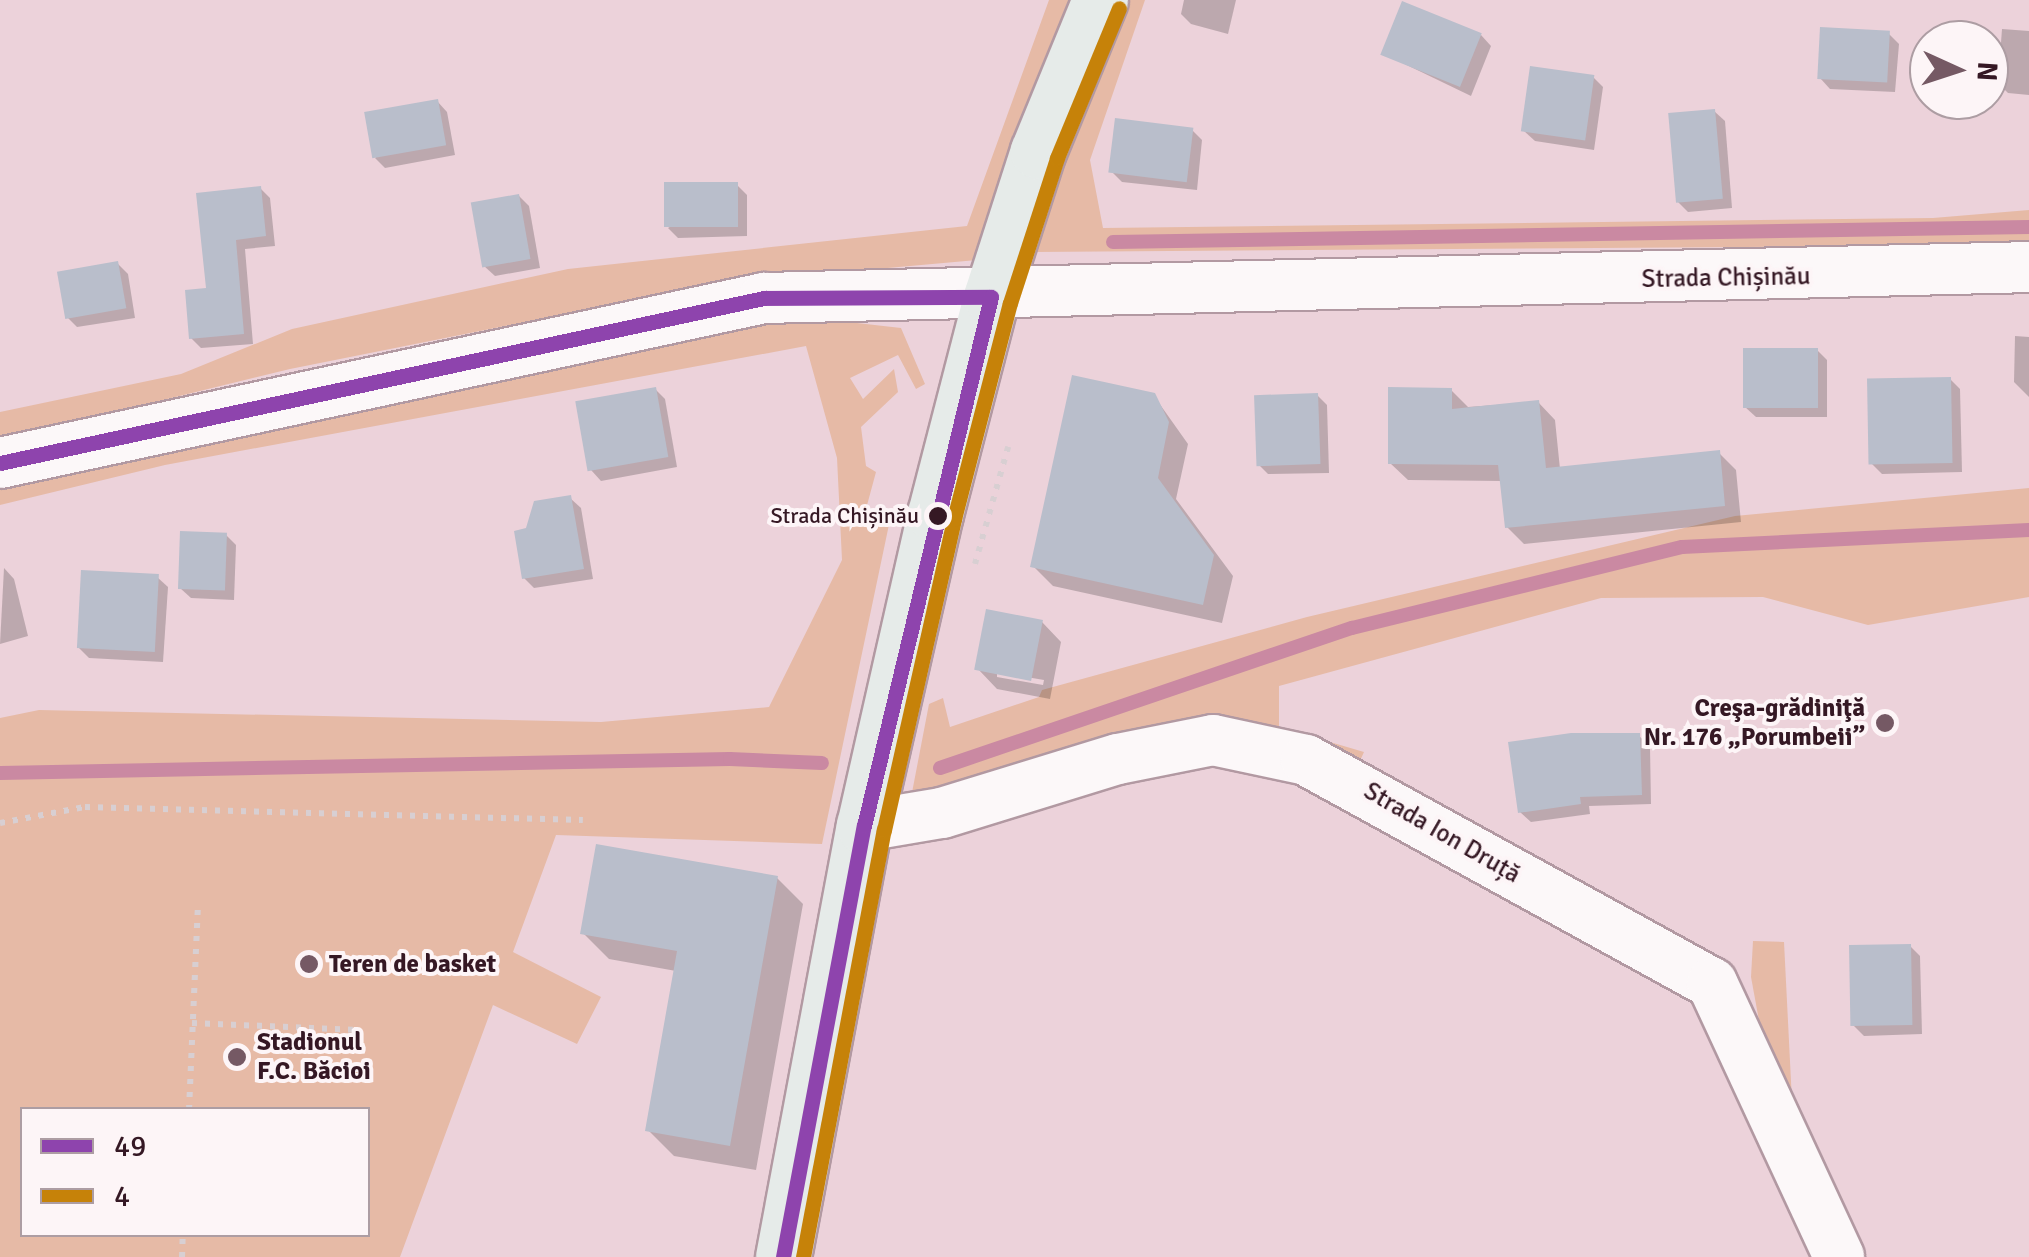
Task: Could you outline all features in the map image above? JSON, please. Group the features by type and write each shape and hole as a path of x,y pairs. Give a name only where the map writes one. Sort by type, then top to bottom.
{"main road":[{"path":"783,1257 864,826 991,297 1038,150 1100,0"}],"street":[{"name":"Strada Chișinău","path":"0,463 764,298 991,297 2029,268"},
{"name":"Strada Ion Druță","path":"864,826 942,813 1118,759 1213,740 1306,760 1712,983 1839,1257"}],"path":[{"path":"0,822 86,807 583,820"},
{"path":"188,1107 198,905"},
{"path":"192,1023 358,1030"}],"shaded area":[{"path":"1049,0 1080,0 977,260 721,283 290,369 0,440 0,412 181,374 292,329 568,269 967,226"},
{"path":"1119,0 1145,0 1090,160 1103,228 1933,218 2029,210 2029,245 1033,252 1069,127"},
{"path":"804,317 901,328 925,384 916,389 898,355 850,378 863,399 894,369 898,392 861,427 866,466 876,472 866,509 891,515 822,844 556,835 513,952 601,997 577,1044 493,1005 400,1257 0,1257 0,718 39,710 601,722 769,707 842,560 837,458 806,346 165,465 0,505 0,490 415,388"},
{"path":"2029,488 2029,597 1868,625 1763,597 1601,598 1279,686 1279,727 1364,752 1359,763 1264,734 910,803 929,704 943,698 950,727 1039,697 1042,690 1307,617 1735,516"},
{"path":"1753,941 1784,942 1793,1121 1765,1053 1751,977"}],"building":[{"path":"1402,1 1482,33 1460,87 1380,55"},
{"path":"1820,27 1890,31 1887,83 1817,79"},
{"path":"1530,66 1594,75 1585,140 1521,131"},
{"path":"438,99 446,145 372,158 364,112"},
{"path":"1715,109 1723,199 1676,203 1668,113"},
{"path":"1115,118 1193,128 1187,182 1108,173"},
{"path":"664,182 738,182 738,227 664,227"},
{"path":"261,186 266,236 236,240 244,334 189,339 185,290 206,288 196,193"},
{"path":"519,194 530,259 482,268 471,203"},
{"path":"118,261 126,308 65,319 57,272"},
{"path":"1743,348 1818,348 1818,408 1743,408"},
{"path":"1072,375 1155,393 1169,422 1158,478 1214,555 1203,605 1030,567"},
{"path":"1951,377 1953,463 1869,464 1867,378"},
{"path":"656,387 668,457 588,471 575,401"},
{"path":"1388,387 1452,388 1452,409 1539,400 1546,468 1720,450 1725,506 1505,528 1498,465 1388,464"},
{"path":"1318,393 1320,464 1257,466 1254,395"},
{"path":"571,495 584,569 522,579 514,531 526,528 534,501"},
{"path":"180,531 227,533 225,591 178,589"},
{"path":"81,570 159,574 155,652 77,648"},
{"path":"986,609 1043,620 1031,681 974,670"},
{"path":"1571,733 1640,733 1642,795 1580,797 1581,804 1518,813 1508,742"},
{"path":"596,844 778,876 730,1146 645,1131 677,951 580,934"},
{"path":"1911,944 1912,1025 1850,1026 1849,945"}],"waterway":[{"path":"1113,242 2029,227"},
{"path":"940,768 1352,628 1682,547 2029,530"},
{"path":"0,773 730,759 822,763"}],"transit line":[{"name":"4","path":"803,1257 884,830 954,519 1010,303 1057,158 1119,8"},
{"name":"49","path":"0,463 764,298 991,297"},
{"name":"49","path":"783,1257 864,826 991,297"}],"place":[{"name":"Strada Chișinău","path":"938,516"},
{"name":"Creşa-grădiniţă Nr. 176 „Porumbeii”","path":"1885,723"},
{"name":"Teren de basket","path":"309,964"},
{"name":"Stadionul F.C. Băcioi","path":"237,1057"}]}
